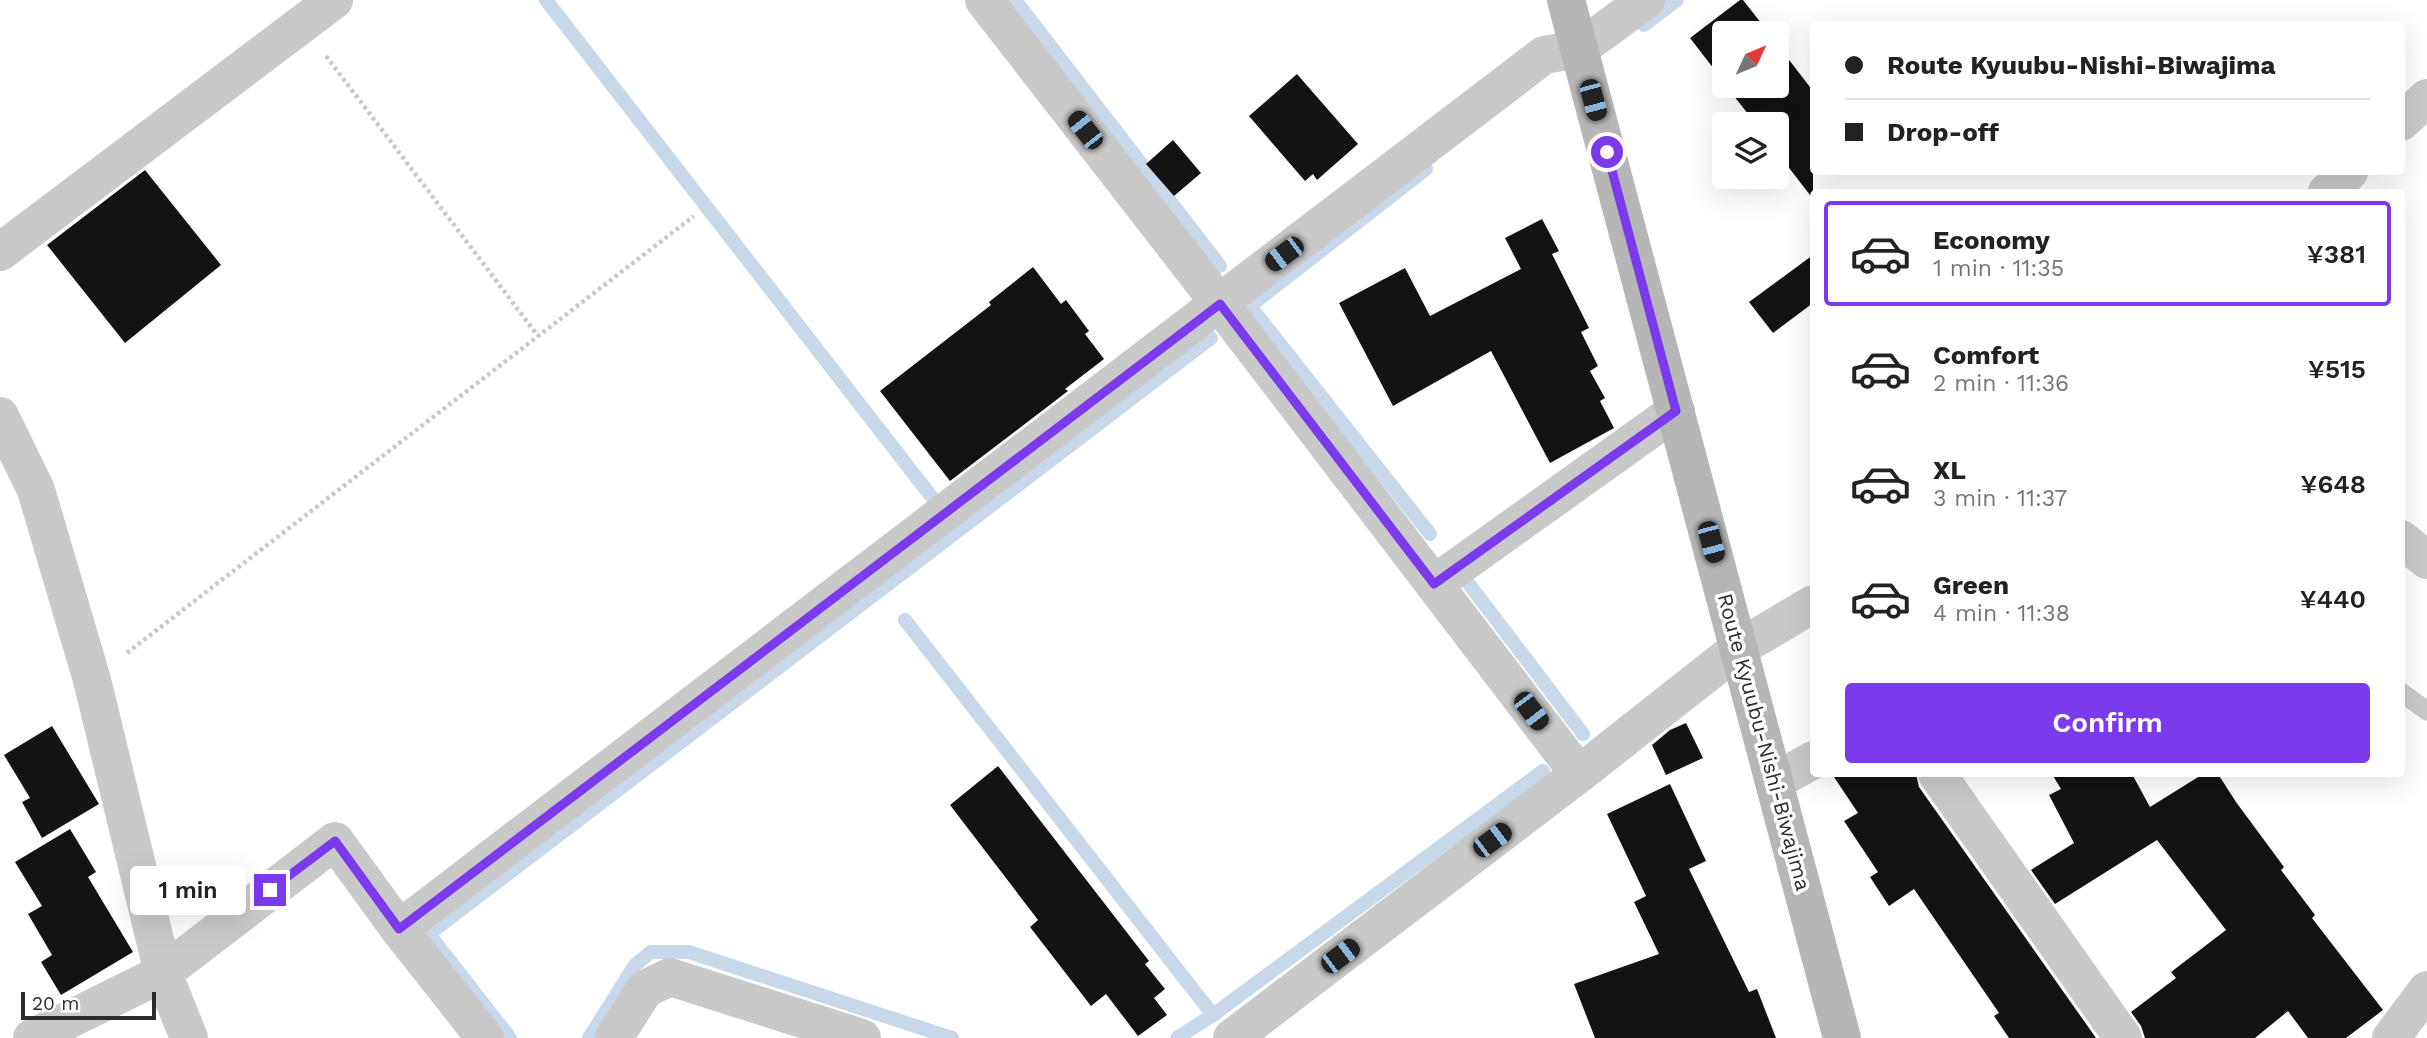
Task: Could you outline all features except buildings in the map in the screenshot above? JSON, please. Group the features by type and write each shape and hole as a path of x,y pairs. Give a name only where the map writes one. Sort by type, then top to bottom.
{"main road":[{"name":"Route Kyuubu-Nishi-Biwajima","path":"1566,0 1842,1038"}],"street":[{"path":"0,253 334,0"},
{"path":"984,0 1579,774"},
{"path":"399,929 1544,55 1579,49 1646,0"},
{"path":"2405,118 2427,98"},
{"path":"2330,189 2346,175"},
{"path":"1434,584 1676,411"},
{"path":"0,416 36,490 92,680 163,973 189,1038"},
{"path":"2405,543 2427,560"},
{"path":"1232,1038 1579,774 1739,648 1810,606"},
{"path":"1774,782 1810,762"},
{"path":"1939,777 2123,1038"},
{"path":"32,1038 163,973 335,841 399,929 485,1038"},
{"path":"614,1038 645,989 670,977 862,1038"},
{"path":"2391,1038 2427,990"}],"lane":[{"path":"2405,695 2427,711"}],"path":[{"path":"303,25 538,335"},
{"path":"92,680 694,216"}],"waterway":[{"path":"546,0 934,500"},
{"path":"1015,0 1220,266"},
{"path":"1644,25 1677,0"},
{"path":"1426,169 1250,306 1430,534"},
{"path":"510,1038 429,934 1211,338"},
{"path":"1469,584 1583,734"},
{"path":"905,620 1213,1015"},
{"path":"1177,1038 1213,1015 1543,771"},
{"path":"589,1038 635,965 651,952 689,952 952,1038"}],"route":[{"path":"270,890 335,841 399,929 1220,304 1434,584 1676,411 1607,152"}]}
